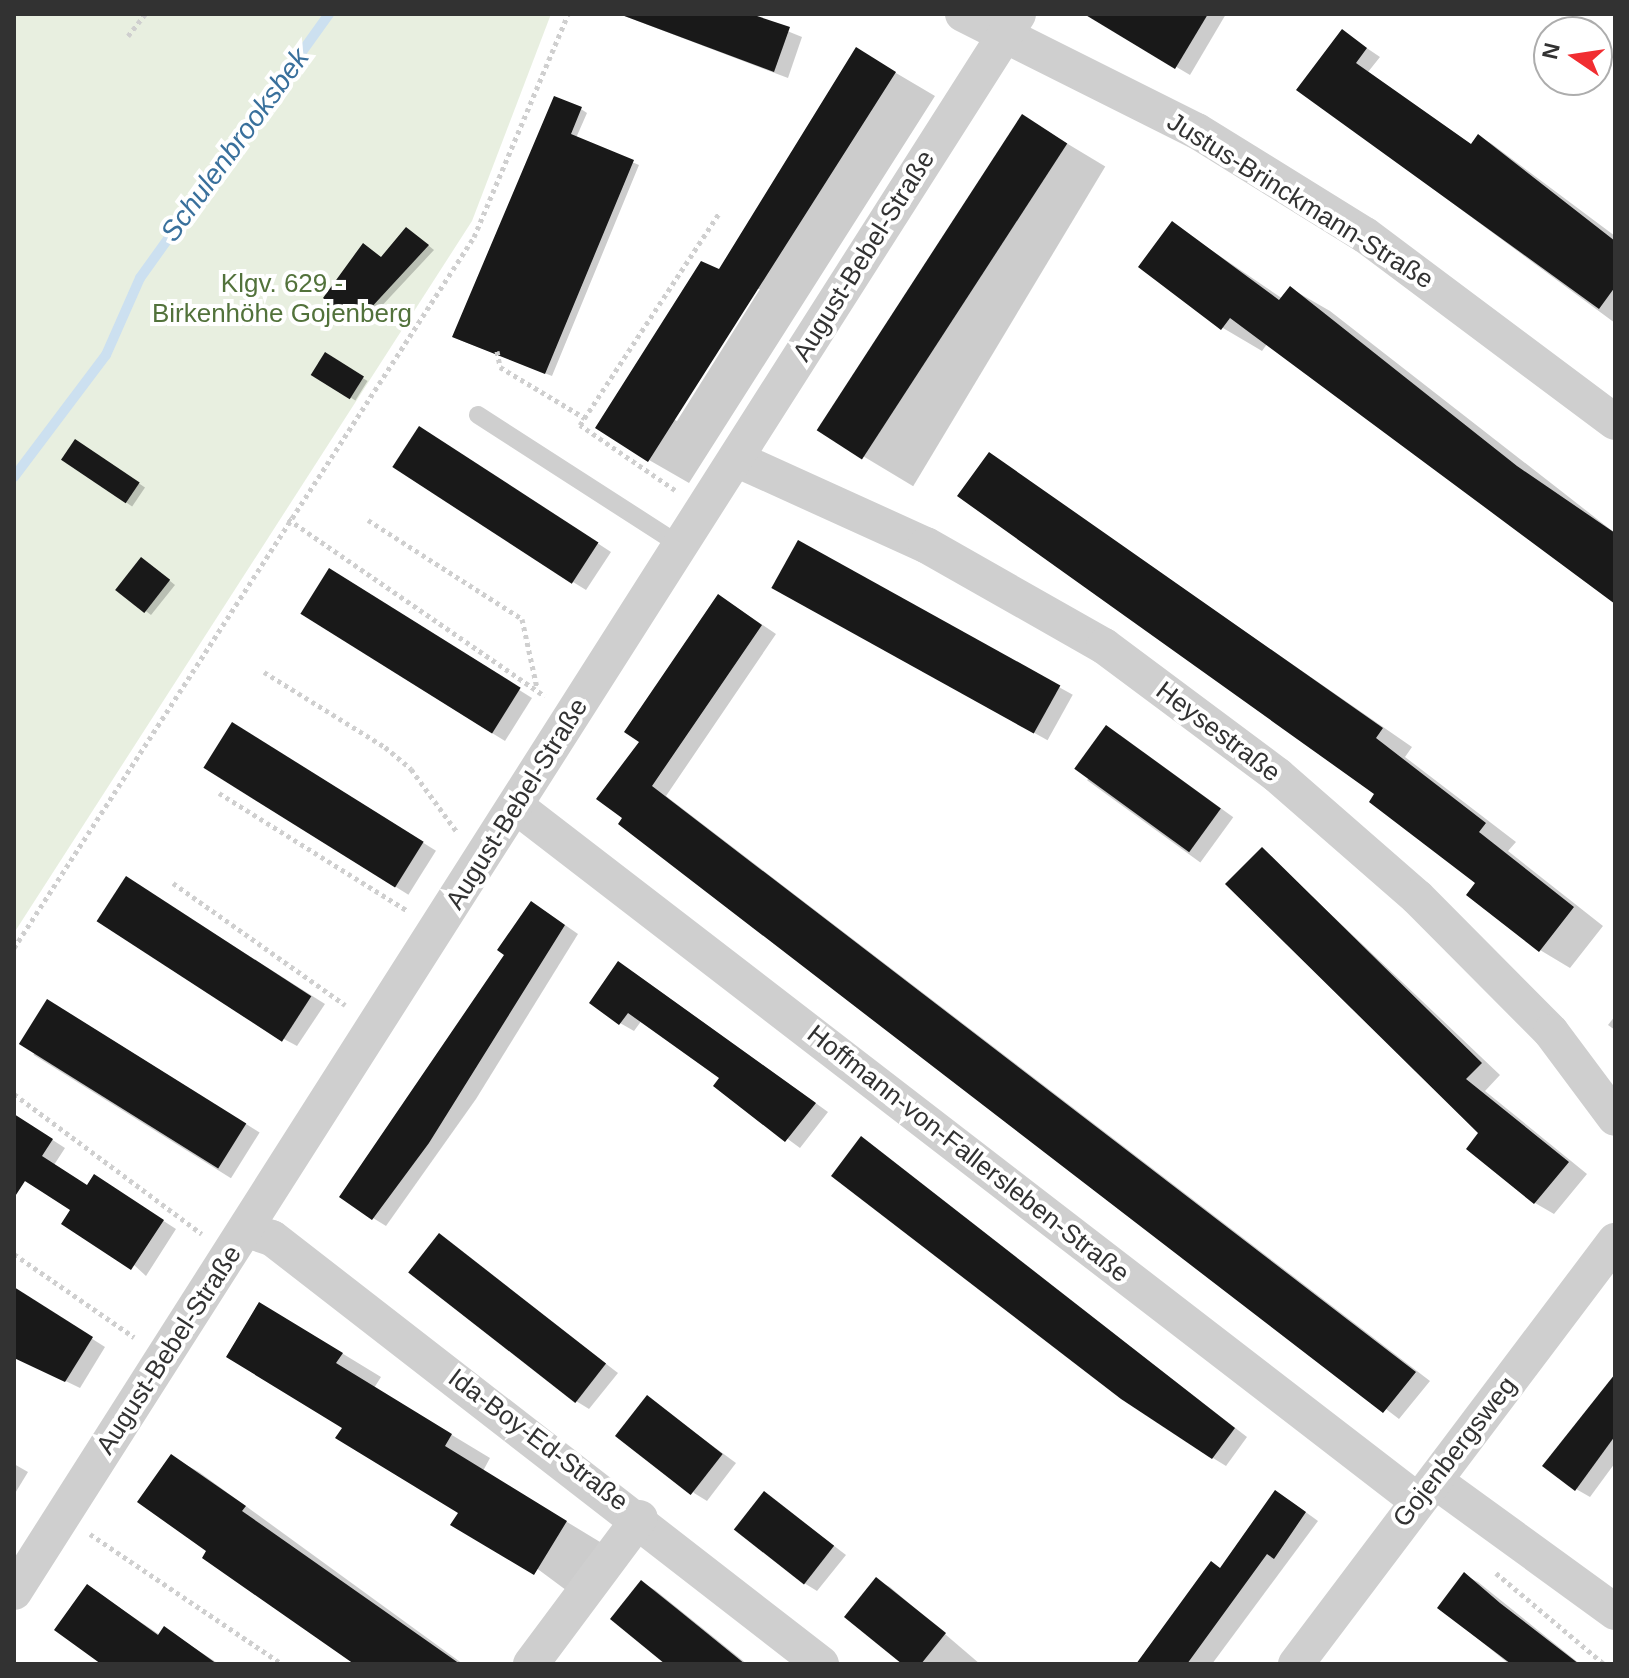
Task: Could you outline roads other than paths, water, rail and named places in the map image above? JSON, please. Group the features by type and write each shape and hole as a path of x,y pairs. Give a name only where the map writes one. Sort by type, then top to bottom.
{"street":[{"name":"Justus-Brinckmann-Straße","path":"963,14 1012,24 1197,131 1365,235 1615,422"},
{"name":"August-Bebel-Straße","path":"14,1592 517,807 570,718 1012,24"},
{"name":"Heysestraße","path":"736,459 926,545 1104,646 1277,775 1417,897 1551,1032 1615,1118"},
{"name":"Hoffmann-von-Fallersleben-Straße","path":"517,807 1427,1491"},
{"name":"Ida-Boy-Ed-Straße","path":"247,1230 272,1238 640,1518 821,1664"},
{"name":"Gojenbergsweg","path":"1296,1664 1615,1241"},
{"path":"1427,1491 1615,1612"},
{"path":"531,1664 640,1518"}],"lane":[{"path":"478,415 680,545"}],"waterway":[{"name":"Schulenbrooksbek","path":"14,477 106,355 140,278 329,14"}],"park label":[{"name":"Klgv. 629 - Birkenhöhe Gojenberg","path":"282,299"}]}
